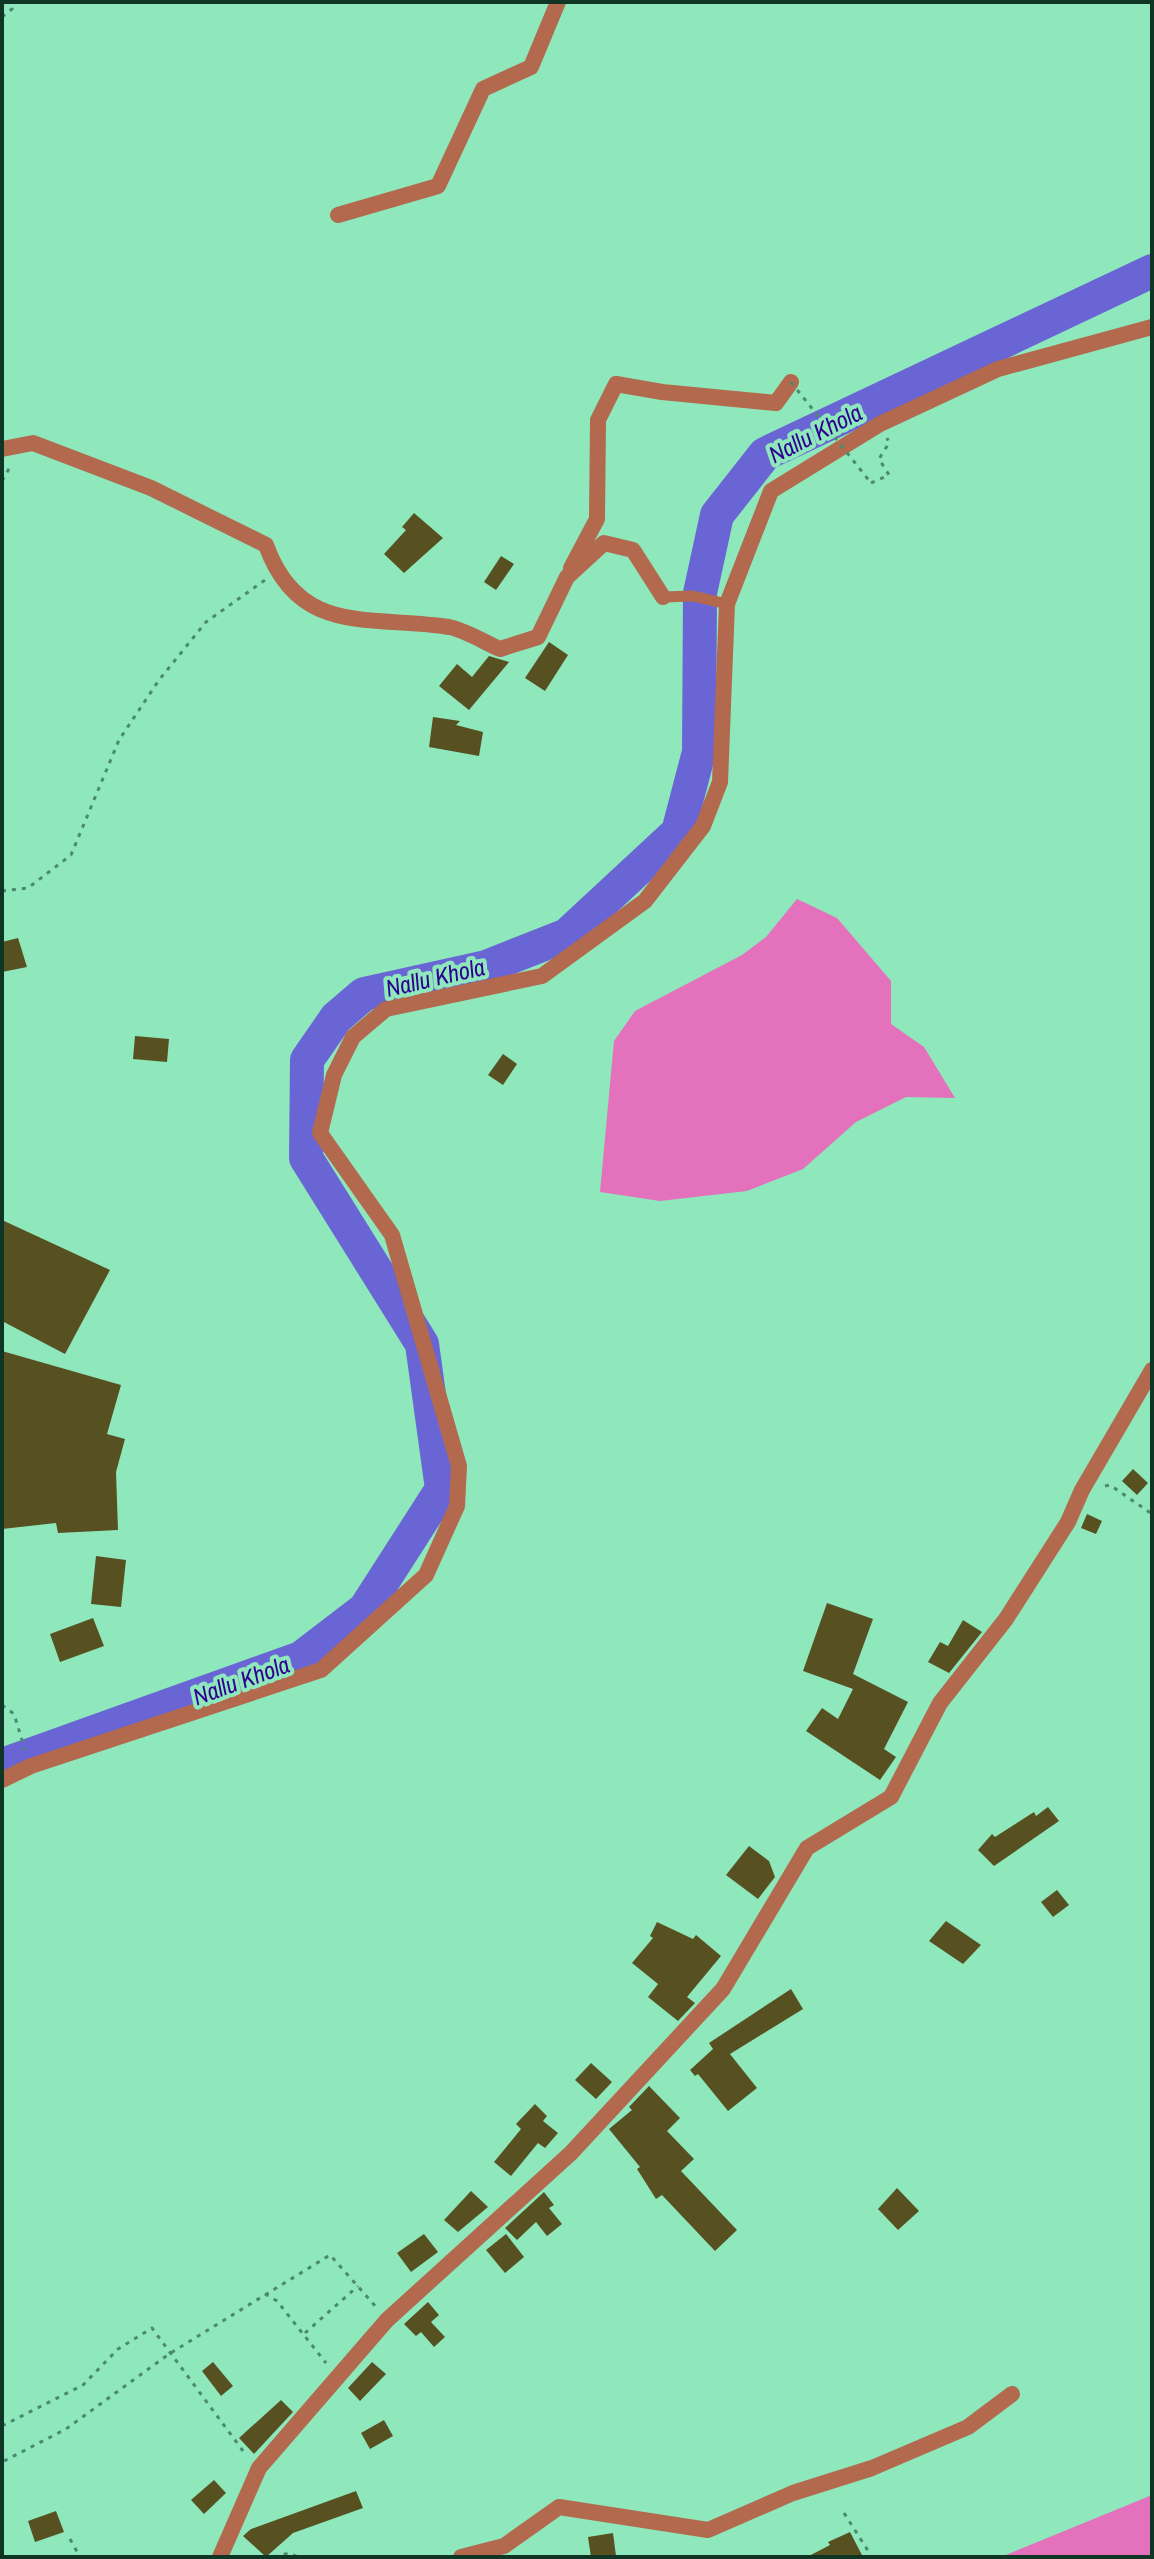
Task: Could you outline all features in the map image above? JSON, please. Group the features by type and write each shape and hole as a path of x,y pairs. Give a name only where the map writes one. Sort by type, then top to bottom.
{"street":[{"path":"338,215 438,186 483,89 531,67 558,2"},
{"path":"2,1780 31,1766 321,1670 426,1575 457,1506 459,1466 392,1235 320,1133 334,1075 353,1037 386,1009 542,976 645,901 703,826 720,782 727,604 771,491 880,424 998,369 1152,327"},
{"path":"2,449 33,443 151,488 266,545 276,572 312,608 359,621 452,627 500,649 538,637 597,519 598,420 616,384 662,392 776,403 791,382"},
{"path":"567,577 604,543 633,550 663,597"},
{"path":"220,2557 259,2468 387,2320 571,2153 723,1989 807,1848 891,1797 940,1703 1006,1619 1068,1522 1082,1490 1152,1370"},
{"path":"461,2557 504,2546 559,2507 708,2530 793,2493 872,2468 968,2427 1012,2394"}],"lane":[{"path":"663,597 693,596 727,604"}],"path":[{"path":"2,17 12,9 13,2"},
{"path":"791,382 871,483 889,475 879,459 889,443 880,424"},
{"path":"2,891 28,888 71,855 119,740 159,680 206,622 276,572"},
{"path":"1082,1490 1110,1485 1152,1514"},
{"path":"2,1705 14,1714 31,1766"},
{"path":"4,2461 66,2429 169,2354 330,2255 387,2320"},
{"path":"305,2333 358,2286"},
{"path":"265,2294 277,2301 328,2365 343,2370"},
{"path":"2,2426 83,2385 118,2349 152,2328 259,2468"},
{"path":"844,2513 872,2557"},
{"path":"70,2539 80,2557"},
{"path":"274,2557 289,2553 298,2557"}],"shaded area":[{"path":"797,899 837,918 891,981 891,1024 924,1047 955,1098 906,1097 856,1122 803,1169 747,1191 660,1201 600,1192 614,1041 635,1011 742,955 766,937"},
{"path":"1152,2495 1152,2557 1001,2557"}],"building":[{"path":"414,513 443,538 404,573 384,554 406,530 402,527"},
{"path":"501,556 514,564 496,590 484,582"},
{"path":"549,642 568,655 545,691 525,678"},
{"path":"489,656 509,662 469,710 439,686 457,664 472,677"},
{"path":"433,717 460,721 456,725 483,732 479,756 429,747"},
{"path":"18,938 27,967 2,972 2,942"},
{"path":"135,1036 169,1039 167,1062 133,1059"},
{"path":"503,1054 517,1064 503,1085 488,1075"},
{"path":"2,1220 110,1270 65,1354 2,1321"},
{"path":"2,1351 121,1385 107,1434 125,1439 116,1472 118,1530 58,1533 56,1523 2,1529"},
{"path":"1133,1469 1148,1483 1137,1495 1122,1481"},
{"path":"1087,1514 1102,1521 1096,1534 1081,1528"},
{"path":"96,1556 126,1560 121,1607 91,1604"},
{"path":"827,1603 873,1619 853,1674 908,1702 884,1749 896,1757 880,1780 806,1731 822,1708 838,1719 853,1689 803,1671"},
{"path":"93,1618 104,1646 60,1662 50,1634"},
{"path":"963,1620 982,1632 949,1673 928,1662 940,1642 948,1646"},
{"path":"1048,1807 1059,1821 994,1866 978,1850 992,1834 995,1837 1034,1812 1036,1816"},
{"path":"749,1846 769,1861 775,1877 758,1899 726,1875"},
{"path":"1057,1890 1069,1905 1053,1917 1041,1902"},
{"path":"946,1921 981,1945 963,1964 929,1941"},
{"path":"657,1922 693,1939 696,1935 721,1956 687,1997 695,2003 678,2021 648,1997 658,1984 632,1963 653,1938 650,1936"},
{"path":"791,1989 803,2009 730,2054 757,2088 728,2111 698,2074 695,2076 690,2070 713,2049 709,2043"},
{"path":"591,2063 612,2082 596,2099 575,2080"},
{"path":"649,2086 680,2118 667,2131 694,2159 681,2171 737,2230 715,2251 662,2195 656,2199 637,2169 640,2167 609,2129 632,2110 629,2107"},
{"path":"535,2104 547,2116 543,2121 558,2133 545,2148 538,2143 511,2176 494,2162 521,2129 516,2124"},
{"path":"897,2188 919,2211 898,2230 878,2209"},
{"path":"471,2191 488,2207 458,2232 444,2220"},
{"path":"544,2192 554,2205 549,2208 562,2224 547,2236 536,2222 517,2240 505,2228"},
{"path":"424,2234 438,2252 411,2272 397,2253"},
{"path":"506,2234 524,2257 505,2273 486,2250"},
{"path":"428,2302 439,2315 431,2322 445,2337 434,2347 421,2332 416,2336 404,2324"},
{"path":"213,2362 233,2386 221,2396 202,2371"},
{"path":"372,2362 386,2374 360,2401 348,2388"},
{"path":"281,2400 293,2412 254,2454 239,2438"},
{"path":"384,2420 393,2436 370,2449 361,2433"},
{"path":"214,2480 226,2493 204,2514 191,2500"},
{"path":"356,2491 363,2508 293,2533 266,2557 243,2536 251,2529"},
{"path":"56,2511 64,2532 35,2542 28,2521"},
{"path":"850,2532 863,2557 807,2557 830,2545 828,2542"},
{"path":"613,2533 616,2556 591,2557 588,2537"}],"waterway":[{"name":"Nallu Khola","path":"2,1765 301,1658 365,1609 442,1489 422,1344 306,1158 307,1060 336,1018 364,994 486,967 567,935 678,832 699,752 700,593 717,515 765,454 1152,271"}]}
